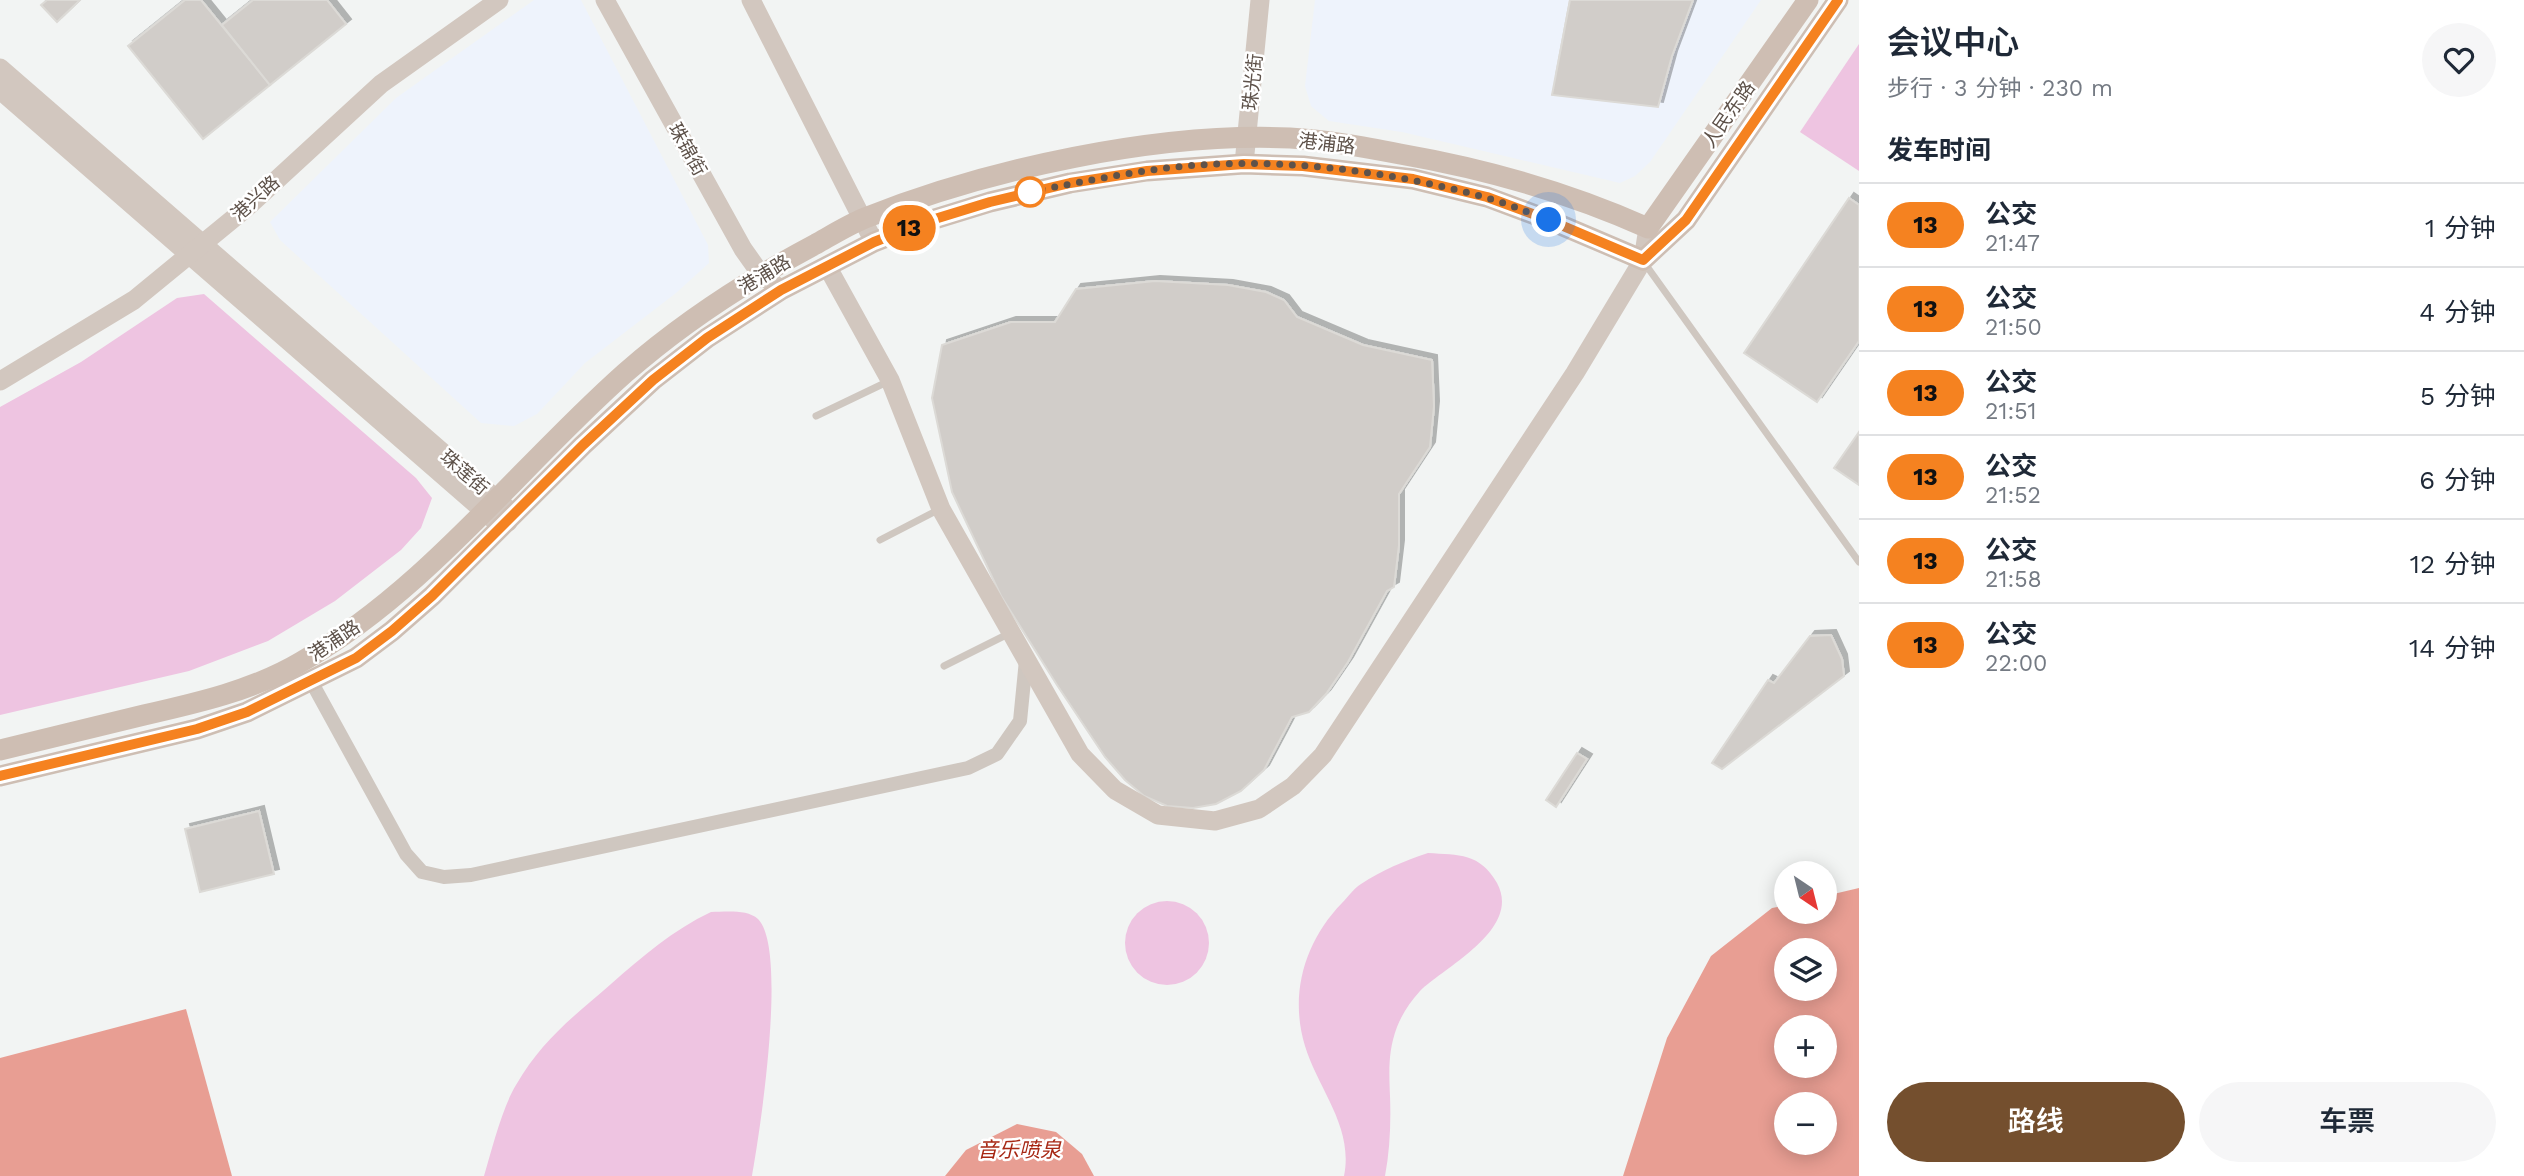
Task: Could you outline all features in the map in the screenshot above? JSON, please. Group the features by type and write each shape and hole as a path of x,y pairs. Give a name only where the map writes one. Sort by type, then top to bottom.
{"main road":[{"name":"港兴路","path":"0,381 134,300 245,209 381,84 499,0"},
{"name":"珠锦街","path":"606,0 743,249 760,273 781,290"},
{"path":"751,0 874,242"},
{"name":"珠光街","path":"1244,164 1260,0"},
{"name":"人民东路","path":"1648,228 1808,0"},
{"name":"人民东路","path":"1643,260 1686,220 1838,0"},
{"name":"珠莲街","path":"0,68 196,249 490,505 510,511 508,522"},
{"name":"珠莲街","path":"0,90 196,249"},
{"name":"港浦路","path":"0,750 188,705 239,689 297,665 345,635 392,599 627,372 707,309 760,273 862,219 966,184 1065,160 1180,143 1293,138 1466,166 1552,190 1648,228"},
{"name":"港浦路","path":"0,776 197,729 247,712 356,658 392,631 653,380 707,338 781,290 874,242 925,222 990,202 1070,183 1196,166 1303,166 1413,179 1499,202 1643,260"},
{"path":"827,266 890,380 941,509 1080,754 1115,790 1158,815 1215,821 1259,809 1293,786 1323,755 1575,373 1643,260 1648,228"}],"street":[{"path":"311,681 406,854 422,872 444,877 471,875 968,768 997,754 1020,721 1026,660"}],"lane":[{"path":"1643,260 1859,562"},
{"path":"816,416 890,380"},
{"path":"880,540 941,509"},
{"path":"944,666 1011,633"}],"shaded area":[{"path":"534,0 581,0 708,245 709,263 676,293 585,363 537,414 514,426 481,423 280,240 270,222 396,98"},
{"path":"1315,0 1761,0 1650,162 1635,176 1620,183 1402,132 1329,121 1311,106 1305,86"},
{"path":"1859,44 1859,171 1800,132"},
{"path":"204,294 416,478 432,498 421,528 401,550 335,601 268,641 189,671 0,715 0,407 81,362 177,298"},
{"path":"1428,853 1468,858 1483,866 1497,883 1502,900 1499,916 1478,945 1420,991 1399,1022 1390,1061 1390,1126 1385,1176 1344,1176 1344,1141 1333,1109 1311,1062 1300,1026 1300,988 1304,969 1318,934 1356,888 1385,870"},
{"path":"1167,901 1183,904 1197,913 1206,927 1209,943 1206,959 1197,973 1183,982 1167,985 1151,982 1137,973 1128,959 1125,943 1128,927 1137,913 1151,904"},
{"path":"711,912 736,912 753,916 758,919 767,937 771,965 769,1042 752,1176 484,1176 511,1094 547,1042 647,954 671,935"}],"water":[{"path":"1859,888 1859,1176 1623,1176 1667,1038 1711,956 1772,908 1774,924 1838,924 1838,893"},
{"path":"186,1009 232,1176 0,1176 0,1058"},
{"name":"音乐喷泉","path":"1017,1124 1056,1132 1082,1154 1094,1176 945,1176 966,1150"}],"building":[{"path":"47,0 80,0 57,22 41,5"},
{"path":"185,0 201,0 270,85 203,139 128,46"},
{"path":"253,0 327,0 346,24 270,85 222,25"},
{"path":"1570,0 1658,0 1640,92 1556,75"},
{"path":"1570,0 1693,0 1672,56 1658,107 1552,95"},
{"path":"1849,198 1859,205 1859,341 1817,402 1744,353"},
{"path":"1155,281 1228,285 1266,292 1284,300 1297,317 1363,345 1432,360 1434,406 1430,447 1399,494 1399,545 1394,587 1387,591 1348,662 1326,694 1309,712 1292,717 1264,770 1241,791 1216,804 1193,808 1167,806 1144,796 1125,780 1105,757 1057,685 1001,596 952,492 932,398 942,345 1011,322 1055,322 1076,289"},
{"path":"1859,432 1859,485 1834,468"},
{"path":"1831,635 1842,659 1844,676 1722,769 1712,763 1768,680 1774,683 1810,636"},
{"path":"1577,753 1587,759 1556,807 1546,800"},
{"path":"259,811 274,874 200,892 185,829"}],"bus line":[{"name":"13","path":"0,776 197,729 247,712 356,658 432,596 583,445 653,380 707,338 781,290 874,242 925,222 990,202 1070,183 1147,171 1244,164 1303,166 1413,179 1487,197 1643,260 1686,220 1838,0"}],"route":[{"path":"1030,192 1070,183 1196,166 1303,166 1413,179 1487,197 1549,220"}]}
